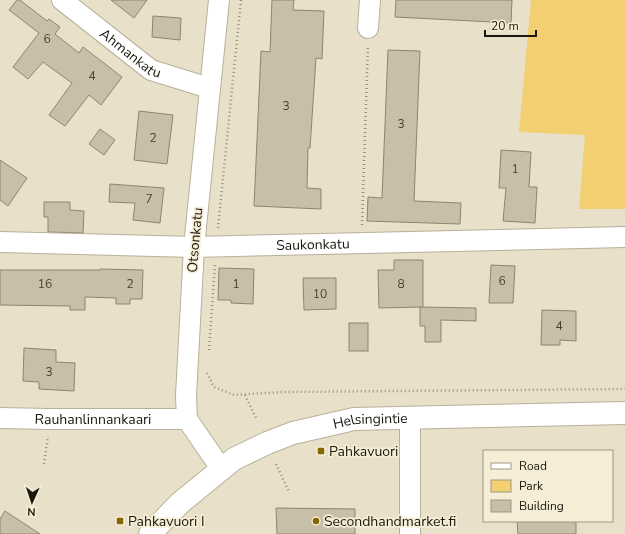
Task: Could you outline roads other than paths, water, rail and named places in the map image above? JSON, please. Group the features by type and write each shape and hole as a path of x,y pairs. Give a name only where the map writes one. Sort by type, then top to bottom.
{"main road":[{"name":"Helsingintie","path":"150,534 180,503 234,459 267,443 293,433 354,419 625,413"}],"street":[{"name":"Ahmankatu","path":"62,0 151,70 210,88"},
{"name":"Otsonkatu","path":"187,419 186,396 194,247 219,0"},
{"path":"368,28 370,0"},
{"name":"Saukonkatu","path":"0,242 194,247 625,237"},
{"path":"410,417 410,534"},
{"name":"Rauhanlinnankaari","path":"0,418 187,419"},
{"path":"187,419 222,470"}],"place":[{"name":"Pahkavuori","path":"321,451"},
{"name":"Pahkavuori I","path":"120,521"},
{"name":"Secondhandmarket.fi","path":"316,521"}]}
